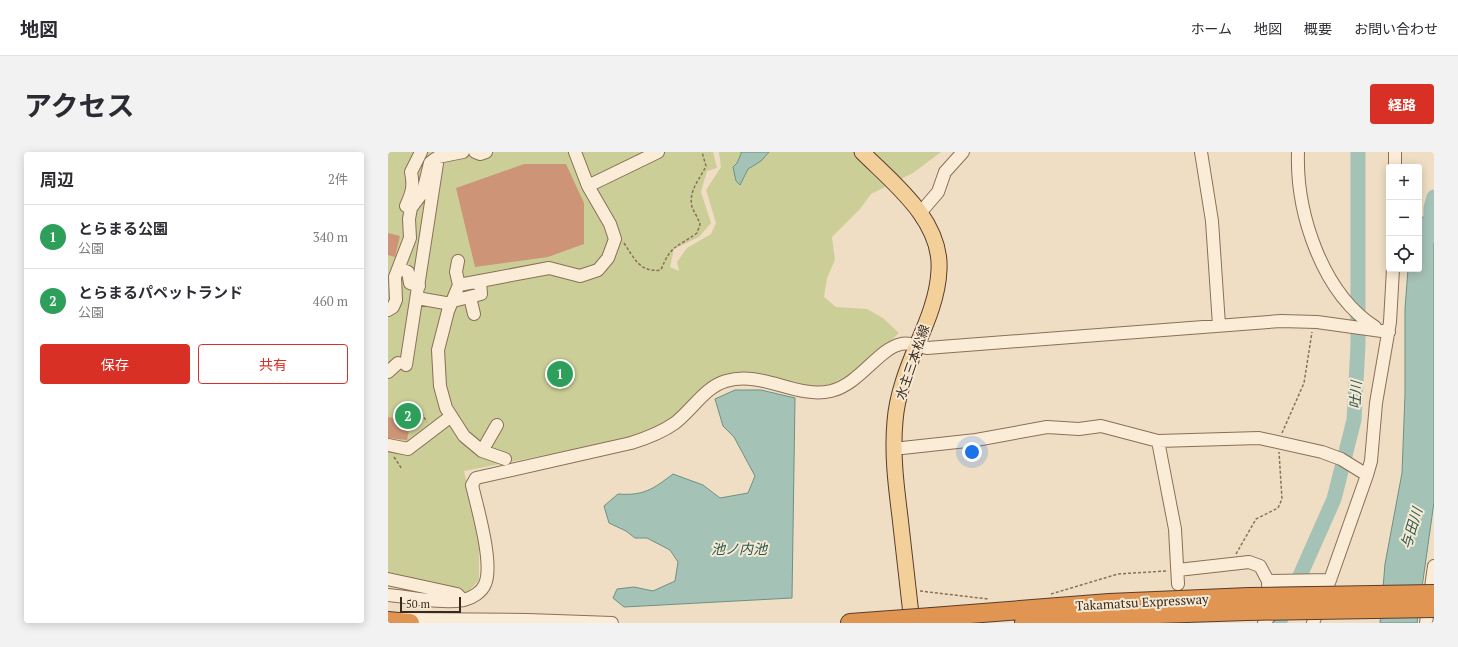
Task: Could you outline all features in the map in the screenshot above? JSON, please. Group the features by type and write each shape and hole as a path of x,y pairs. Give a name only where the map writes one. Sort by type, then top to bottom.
{"highway":[{"name":"Takamatsu Expressway","path":"1024,623 1157,614 1248,604 1434,594"},
{"name":"Takamatsu Expressway","path":"850,623 1109,603 1434,608"},
{"path":"388,620 410,623"}],"main road":[{"name":"水主三本松線","path":"862,152 920,212 936,243 939,270 936,292 917,346 909,362 895,418 893,449 912,623"}],"street":[{"path":"410,224 404,219 404,210 413,192 414,183 411,172 421,152"},
{"path":"388,310 393,308 396,300 395,277 410,238 411,208 423,192 430,162 438,155 463,152"},
{"path":"475,152 480,154 486,152"},
{"path":"459,285 549,268 580,276 598,270 608,258 614,239 610,224 588,186 575,152"},
{"path":"588,186 658,152"},
{"path":"920,212 938,192 945,172 963,152"},
{"path":"1201,152 1212,221 1219,325"},
{"path":"1298,152 1297,176 1301,202 1321,259 1344,299 1362,318 1384,331"},
{"path":"1395,152 1395,164"},
{"path":"388,372 402,364 417,298 438,155"},
{"path":"458,261 456,272 459,285 448,311 438,350 440,386 450,417 464,436 482,451 505,459"},
{"path":"399,268 408,272 410,283 419,286"},
{"path":"1313,623 1368,475 1371,461 1384,331 1393,272"},
{"path":"417,298 452,302 481,294 480,281"},
{"path":"470,297 474,314"},
{"path":"388,595 431,600 463,600 469,599 481,591 487,576 485,548 472,485 476,478 631,443 648,437 675,423 708,392 727,381 752,379 810,392 830,391 850,382 895,346 906,343 927,348 1281,321 1314,322 1384,331"},
{"path":"390,449 408,449 450,417"},
{"path":"482,451 498,425"},
{"path":"893,449 976,440 1047,427 1079,429 1105,426 1158,441 1260,438 1322,452 1342,459 1368,475"},
{"path":"1158,441 1175,529 1178,584"},
{"path":"1178,570 1249,562 1260,566 1268,581 1269,617 1264,623"},
{"path":"1426,623 1434,566"},
{"path":"388,579 457,594 463,600"},
{"path":"1268,581 1330,580"},
{"path":"388,620 478,619 612,623"}],"path":[{"path":"614,239 622,239 638,265 652,272 661,270 667,255 677,245 697,233 700,224 692,208 691,201 693,188 706,166 702,152"},
{"path":"1229,565 1256,519 1278,508 1282,499 1278,442 1304,383 1314,322"},
{"path":"416,413 422,414 432,430"},
{"path":"390,449 402,469"},
{"path":"1046,595 1118,574 1178,570"},
{"path":"908,590 994,599"}],"green space":[{"path":"388,152 713,152 717,168 707,171 701,192 711,223 699,237 674,249 670,267 679,271 677,262 687,248 711,234 716,223 706,190 721,167 719,152 941,152 913,173 871,194 860,209 832,237 835,260 827,278 824,297 836,307 867,309 883,318 899,333 861,368 831,384 814,387 793,381 735,372 712,382 676,415 652,431 607,443 464,471 479,539 479,580 468,592 436,594 388,587"}],"water":[{"path":"741,152 769,152 761,161 748,169 740,185 736,181 733,167 737,163"},
{"path":"1434,215 1434,502 1417,623 1380,623 1385,564 1402,473 1405,394 1405,309 1408,272 1422,272 1422,217"},
{"name":"池ノ内池","path":"735,390 761,390 795,398 792,598 624,607 613,598 617,589 634,587 653,591 675,581 678,562 670,550 647,538 635,538 626,531 609,523 604,506 618,494 642,493 660,484 673,474 703,485 720,498 748,493 755,476 734,437 723,426 715,399"}],"building":[{"path":"524,164 566,164 584,203 584,244 548,257 475,267 456,188"},
{"path":"388,233 400,236 395,257 388,255"},
{"path":"388,417 408,421 407,426 410,426 407,440 388,438"}],"waterway":[{"name":"吐川","path":"1279,623 1334,499 1354,420 1358,345 1358,152"},
{"name":"与田川","path":"1431,236 1431,208 1434,197"}],"place":[{"name":"とらまる公園","path":"560,374"},
{"name":"とらまるパペットランド","path":"408,416"}]}
